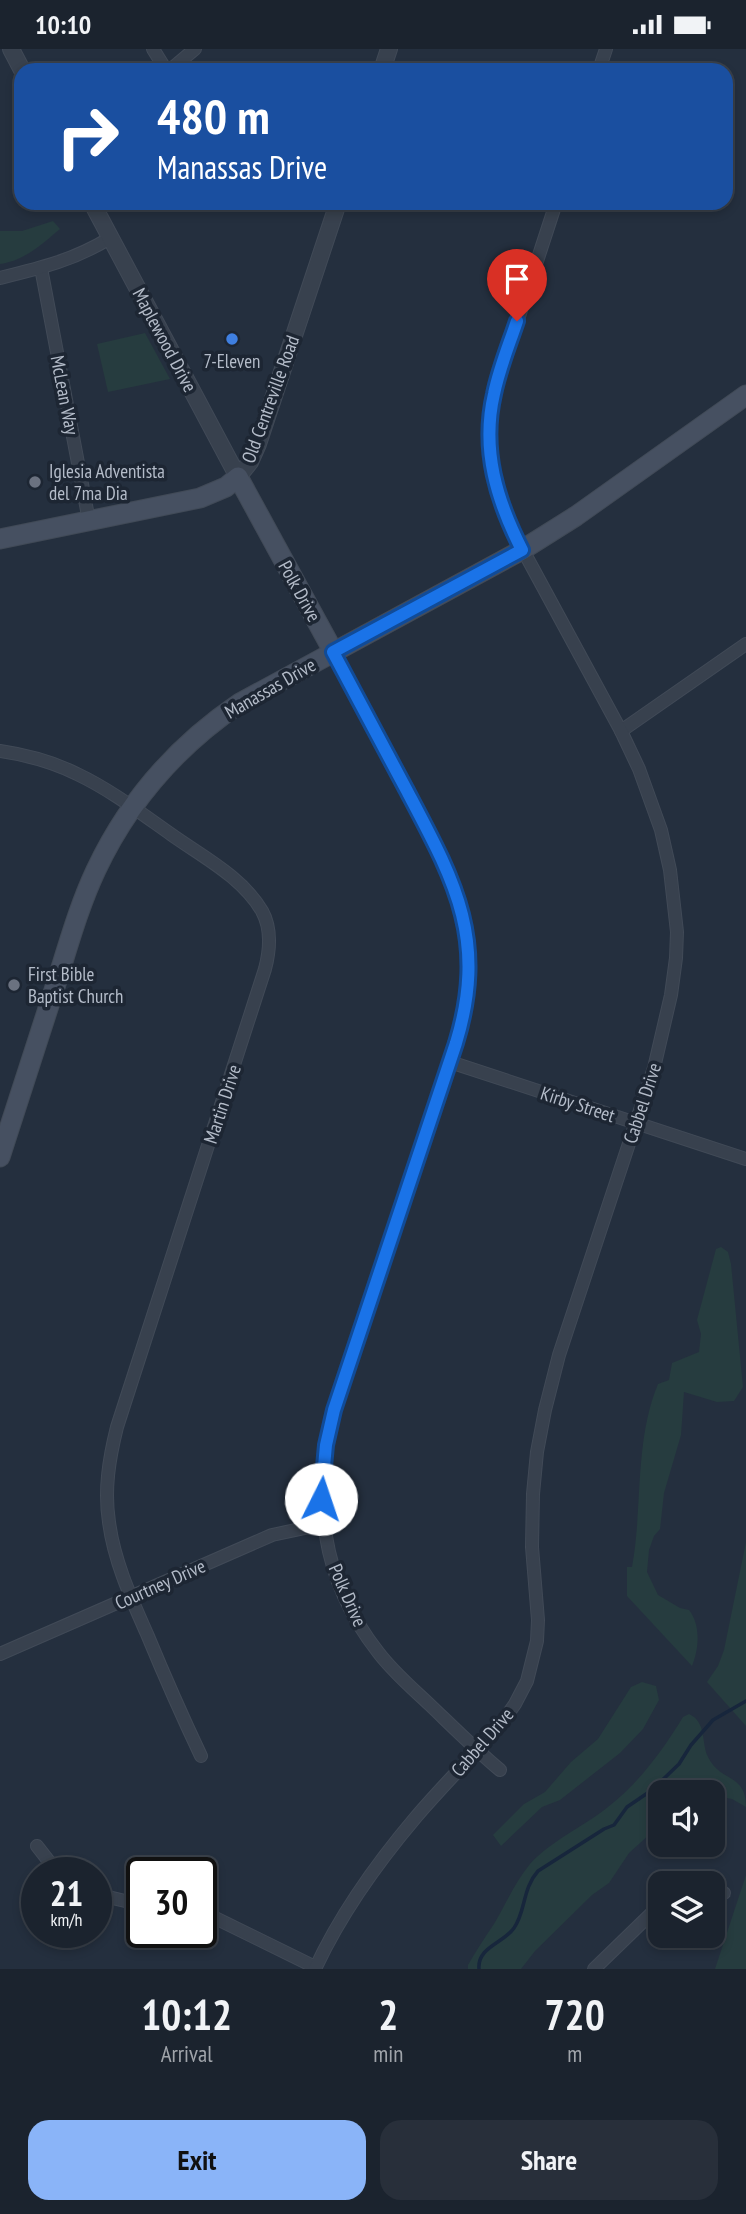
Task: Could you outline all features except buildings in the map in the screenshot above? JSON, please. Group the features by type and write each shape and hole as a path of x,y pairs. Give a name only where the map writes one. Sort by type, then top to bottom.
{"main road":[{"name":"Manassas Drive","path":"0,1157 92,880 114,835 164,767 212,723 256,693 522,550 576,516 746,395"},
{"name":"Old Centreville Road","path":"0,539 200,498 226,487 238,477"},
{"name":"Polk Drive","path":"238,477 333,652"}],"street":[{"path":"177,63 195,49"},
{"name":"Maplewood Drive","path":"96,210 238,477"},
{"name":"Old Centreville Road","path":"238,477 250,462 258,444 336,210"},
{"name":"Cabbel Drive","path":"315,1968 332,1934 391,1848 477,1751 515,1704 527,1681 534,1657 538,1620 534,1583 533,1494 545,1410 559,1355 654,1068 676,958 677,932 670,870 661,830 639,769 522,550 503,510 491,466 489,438 494,393 554,210"},
{"path":"0,278 71,259 110,237"},
{"name":"McLean Way","path":"41,268 89,521"},
{"path":"621,731 746,644"},
{"name":"Polk Drive","path":"333,652 441,856 462,911 469,949 469,979 462,1021 450,1062 334,1410 322,1474 324,1524 332,1563 343,1593 363,1632 394,1671 500,1770"},
{"name":"Martin Drive","path":"0,751 65,768 133,807 242,885 263,913 268,929 269,946 265,969 114,1441 107,1485 109,1524 116,1555 131,1597 201,1756"},
{"name":"Kirby Street","path":"450,1062 746,1159"},
{"name":"Courtney Drive","path":"0,1654 272,1535 324,1524"},
{"path":"37,1846 46,1857"},
{"path":"594,1969 648,1917"},
{"path":"217,1919 315,1968"}],"green space":[{"path":"53,221 60,229 25,256 0,264 0,231 22,231"},
{"path":"145,333 170,379 108,392 97,344"},
{"path":"721,1247 728,1252 731,1264 743,1387 734,1401 717,1402 684,1392 681,1435 664,1493 660,1529 649,1550 647,1572 658,1595 680,1608 689,1610 693,1616 698,1637 692,1666 627,1596 627,1567 632,1567 642,1452 650,1406 658,1384 669,1380 672,1363 699,1352 701,1334 697,1320 716,1249"},
{"path":"746,1542 746,1726 707,1682 718,1666 724,1650"},
{"path":"642,1682 656,1686 659,1700 643,1729 620,1753 560,1800 542,1807 501,1846 493,1835 524,1804 545,1792 571,1762 598,1739 631,1687"},
{"path":"689,1714 699,1722 708,1757 719,1771 742,1789 746,1807 725,1798 725,1780 648,1780 648,1836 629,1853 609,1883 592,1895 535,1951 521,1969 468,1969 530,1864 548,1848 619,1798 650,1765 683,1717"},
{"path":"746,1875 746,1969 715,1969 722,1948 725,1948 725,1939"}],"waterway":[{"path":"479,1969 482,1955 514,1928 529,1885 538,1871 614,1825 627,1807 652,1790 679,1764 691,1745 713,1720 746,1701"}],"place":[{"name":"7-Eleven","path":"232,339"},
{"name":"Iglesia Adventista del 7ma Dia","path":"35,482"},
{"name":"First Bible Baptist Church","path":"14,985"}],"route":[{"path":"321,1499 326,1445 334,1410 456,1043 469,979 465,920 449,873 333,652 522,550 496,489 489,438 494,393 517,321"}]}
